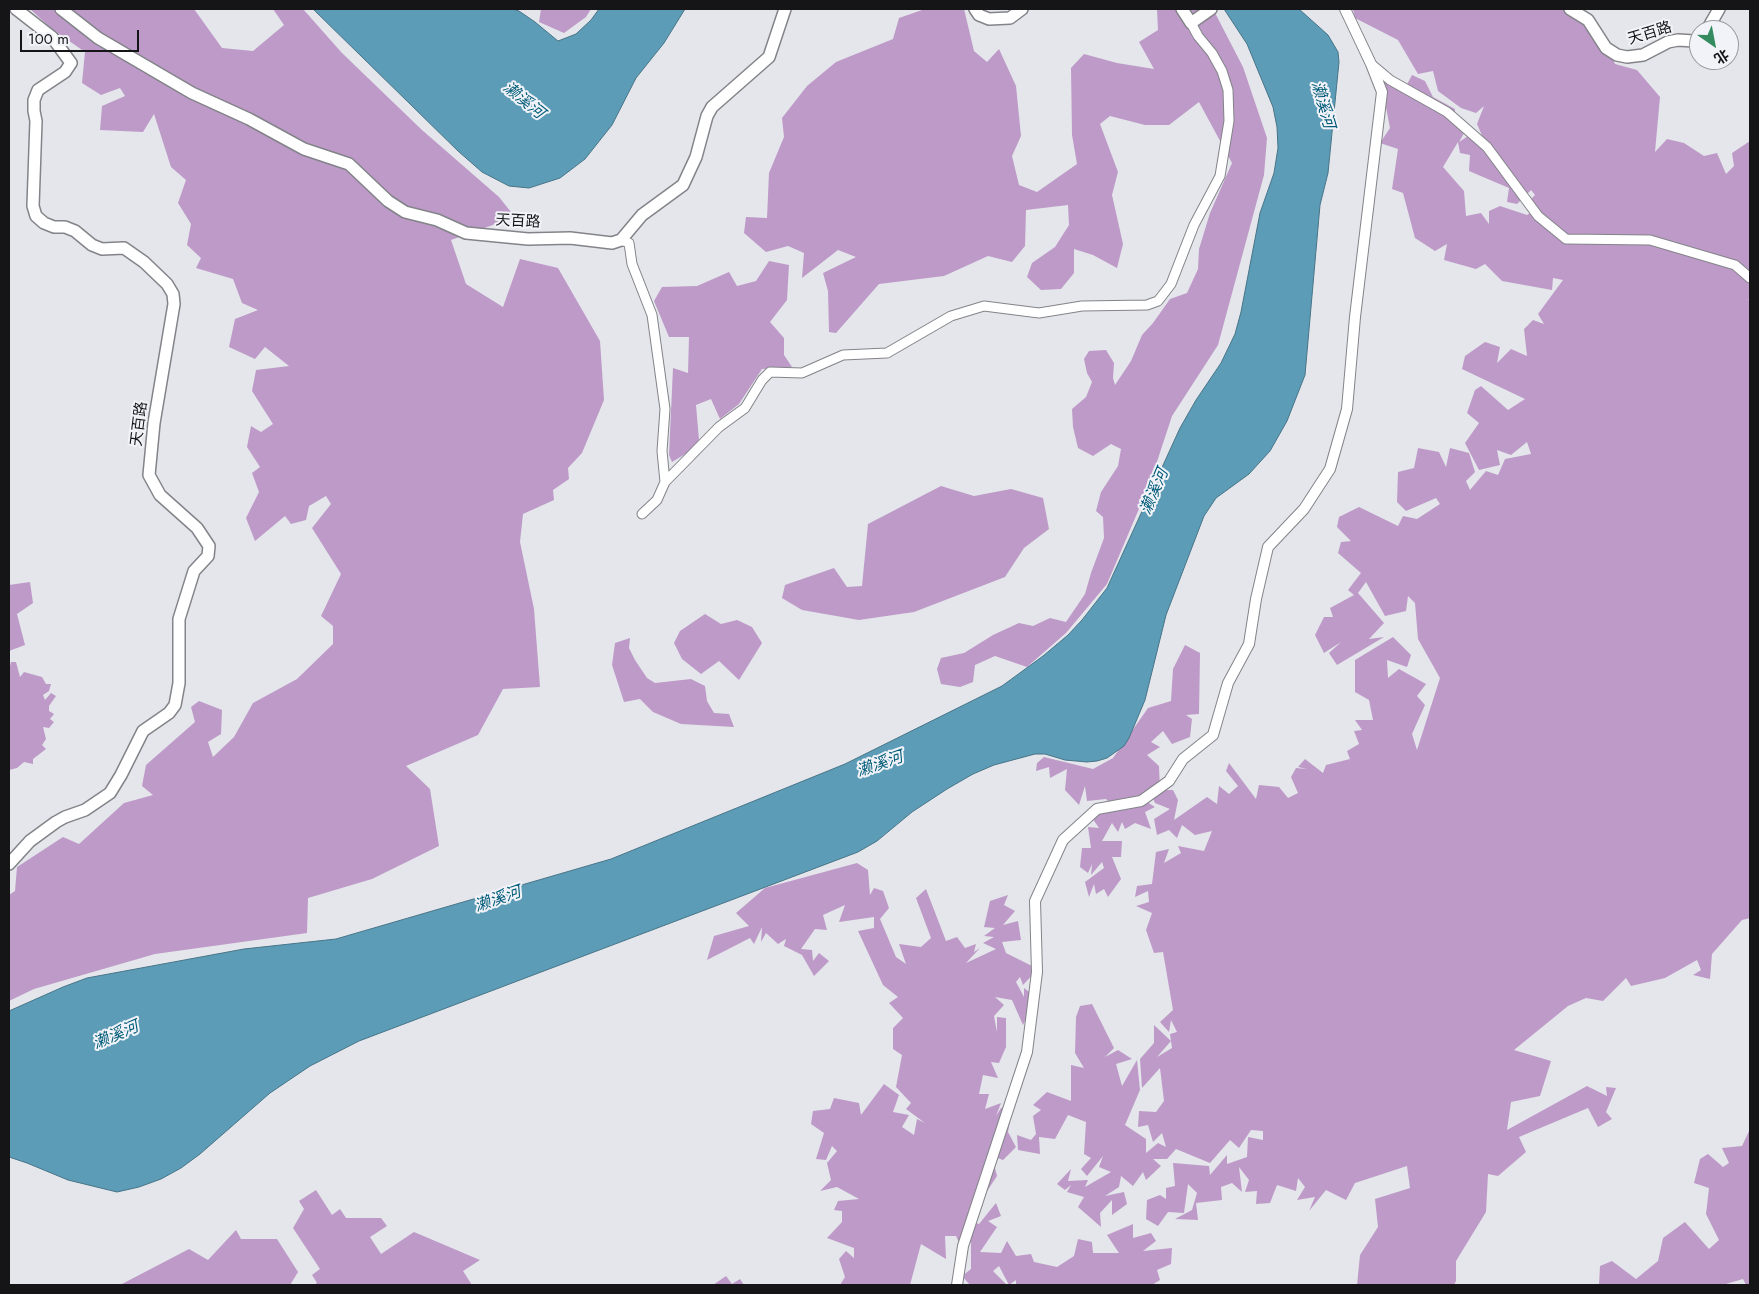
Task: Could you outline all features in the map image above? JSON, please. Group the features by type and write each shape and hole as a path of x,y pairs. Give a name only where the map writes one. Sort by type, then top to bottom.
{"main road":[{"name":"天百路","path":"9,864 30,841 56,822 85,810 110,793 143,731 169,713 175,705 179,684 179,619 194,571 208,556 209,546 197,528 160,495 153,486 149,475 154,423 172,315 173,294 167,284 144,262 124,248 102,249 75,231 65,227 54,227 44,223 36,216 33,206 36,121 34,100 38,90 65,72 71,63 52,37 16,9"},
{"name":"天百路","path":"61,9 98,38 192,93 249,119 304,149 349,164 388,201 405,212 437,220 466,233 528,239 570,238 612,243 621,240"},
{"path":"621,240 642,215 683,185 696,157 707,116 712,107 769,57 785,9"},
{"path":"975,9 979,14 989,19 1010,18 1022,9"},
{"path":"1182,9 1191,23 1211,9"},
{"name":"天百路","path":"1570,9 1588,20 1606,48 1617,55 1627,58 1643,55 1668,42 1689,40"},
{"path":"1713,20 1719,9"}],"street":[{"path":"957,1285 963,1246 1027,1052 1037,972 1035,901 1063,840 1097,809 1141,801 1169,782 1183,759 1213,735 1228,683 1249,644 1256,599 1268,547 1304,509 1330,468 1347,409 1355,317 1382,92 1346,9"},
{"path":"642,514 657,500 666,482 719,427 745,408 762,380 770,372 802,373 842,355 887,353 952,316 984,306 1039,313 1082,306 1147,305 1158,301 1171,284 1194,225 1220,176 1229,121 1228,90 1222,71 1212,52 1198,36 1191,23"},
{"path":"1371,64 1390,80 1447,112 1487,147 1538,216 1566,239 1650,240 1735,265 1750,278"},
{"path":"621,240 629,243 632,264 652,315 665,409 662,451 666,482"}],"shaded area":[{"path":"30,9 194,9 222,48 253,51 284,25 273,9 303,9 342,53 422,130 499,197 515,217 451,240 466,284 503,307 520,259 558,268 600,341 604,400 582,453 568,468 569,479 553,490 554,500 523,514 520,542 534,609 540,687 503,689 478,735 406,766 430,789 439,846 372,879 308,898 307,933 155,954 34,989 9,1001 9,895 15,891 17,867 63,837 79,844 124,803 153,795 142,786 146,765 195,722 191,707 199,701 222,710 221,734 208,742 213,757 234,737 253,703 297,679 333,644 333,626 321,616 341,574 312,528 331,504 326,496 309,506 306,520 291,524 285,516 255,541 246,518 259,492 252,473 260,467 247,447 251,426 261,432 273,424 252,391 256,370 289,366 265,347 255,359 229,347 235,319 258,310 242,303 233,279 196,268 201,258 187,245 191,224 178,203 186,180 171,167 154,114 143,132 100,130 102,106 125,96 120,88 101,95 82,83 85,52 52,29"},
{"path":"541,9 591,9 586,17 564,33 539,22"},
{"path":"925,9 964,9 974,51 987,62 999,49 1016,86 1021,136 1012,156 1019,185 1037,192 1077,164 1072,135 1071,68 1084,54 1117,63 1154,69 1139,42 1158,30 1157,9 1213,9 1243,67 1267,138 1264,175 1218,345 1172,416 1150,483 1107,584 1066,633 1027,667 995,656 975,665 973,682 960,687 941,684 937,669 941,658 964,653 993,635 1019,623 1033,626 1050,618 1066,622 1085,594 1104,538 1103,517 1096,511 1101,492 1118,466 1121,449 1111,444 1093,456 1078,448 1073,427 1072,409 1086,397 1092,382 1087,373 1084,359 1089,351 1106,350 1114,363 1113,378 1115,385 1131,361 1142,335 1170,299 1187,293 1198,269 1199,249 1210,213 1232,163 1199,102 1169,125 1145,125 1110,116 1100,124 1118,172 1112,195 1123,244 1117,268 1093,255 1074,249 1074,273 1061,289 1041,290 1027,277 1032,263 1055,247 1069,225 1068,205 1026,210 1025,246 1012,262 988,256 944,276 879,284 836,333 829,332 828,291 823,273 856,257 838,250 802,278 804,253 788,246 766,252 744,233 746,217 767,218 769,173 784,137 782,118 807,86 836,62 893,39 899,18"},
{"path":"1353,9 1565,9 1600,32 1615,64 1637,70 1660,97 1655,152 1667,139 1684,143 1704,156 1717,153 1726,174 1734,166 1732,153 1750,141 1750,299 1748,299 1750,301 1750,918 1742,920 1712,954 1710,979 1693,975 1701,970 1697,960 1665,978 1631,986 1626,978 1603,1001 1586,998 1568,1006 1514,1050 1551,1061 1540,1096 1511,1102 1507,1130 1587,1086 1607,1096 1606,1087 1616,1088 1606,1112 1612,1119 1598,1127 1588,1108 1519,1137 1526,1152 1498,1176 1488,1174 1486,1212 1456,1261 1456,1281 1454,1285 1357,1285 1360,1255 1378,1227 1375,1199 1410,1188 1407,1166 1355,1183 1346,1200 1326,1190 1309,1211 1315,1197 1297,1200 1305,1187 1298,1178 1296,1191 1277,1185 1270,1203 1256,1204 1257,1191 1245,1192 1249,1180 1239,1167 1242,1192 1232,1183 1221,1187 1222,1200 1196,1203 1198,1220 1175,1219 1192,1210 1197,1193 1188,1184 1184,1213 1168,1212 1158,1226 1146,1219 1147,1200 1160,1195 1166,1199 1166,1188 1175,1186 1173,1163 1209,1166 1210,1175 1227,1155 1227,1164 1247,1157 1248,1137 1263,1140 1263,1131 1251,1130 1239,1148 1230,1140 1210,1163 1176,1149 1167,1159 1153,1159 1161,1166 1146,1180 1143,1172 1133,1186 1121,1176 1119,1187 1105,1196 1124,1192 1127,1204 1112,1215 1112,1200 1100,1213 1101,1227 1078,1207 1084,1197 1067,1192 1071,1185 1065,1190 1057,1184 1071,1169 1068,1181 1088,1180 1085,1187 1111,1172 1099,1167 1103,1156 1087,1176 1081,1169 1091,1158 1084,1154 1086,1122 1068,1115 1055,1139 1039,1137 1040,1154 1018,1150 1017,1135 1031,1140 1036,1134 1033,1116 1041,1110 1033,1105 1047,1092 1071,1101 1071,1065 1084,1068 1075,1053 1076,1017 1080,1006 1092,1004 1114,1048 1105,1057 1118,1050 1132,1059 1116,1064 1122,1086 1137,1060 1140,1090 1125,1125 1146,1139 1146,1153 1158,1143 1166,1147 1162,1133 1153,1142 1148,1125 1138,1127 1139,1111 1156,1112 1164,1101 1160,1068 1142,1088 1140,1059 1154,1043 1154,1025 1171,1041 1170,1034 1177,1032 1171,1020 1169,1032 1160,1022 1173,1010 1163,952 1154,953 1146,930 1152,913 1136,906 1149,902 1148,891 1135,897 1137,886 1152,884 1156,852 1169,849 1164,863 1181,853 1178,846 1204,851 1212,831 1195,835 1182,825 1177,838 1169,830 1157,835 1154,819 1170,809 1155,803 1148,787 1151,796 1144,800 1155,807 1145,812 1151,829 1135,823 1125,829 1122,822 1118,832 1112,823 1102,841 1122,841 1121,857 1112,857 1121,879 1108,897 1104,889 1096,894 1094,884 1089,897 1085,882 1104,868 1102,862 1091,875 1092,864 1088,873 1080,867 1082,848 1091,848 1088,827 1099,828 1090,815 1117,810 1106,799 1087,801 1085,786 1079,805 1065,790 1067,769 1050,778 1049,767 1036,771 1037,763 1044,757 1093,769 1113,758 1148,708 1171,701 1173,669 1185,645 1200,653 1199,714 1186,715 1192,719 1190,737 1172,744 1163,731 1151,742 1160,747 1147,755 1159,766 1160,790 1173,790 1178,800 1174,820 1207,797 1217,804 1219,786 1229,794 1238,786 1226,771 1229,763 1256,799 1259,785 1279,787 1288,798 1298,793 1291,777 1296,768 1307,769 1298,767 1305,759 1323,773 1326,765 1350,759 1347,751 1359,744 1354,731 1362,730 1355,720 1373,720 1369,700 1355,692 1355,660 1393,637 1411,655 1407,667 1387,660 1388,678 1399,669 1426,684 1417,696 1425,705 1412,734 1417,750 1440,678 1418,639 1415,603 1408,596 1406,611 1385,616 1366,582 1358,593 1384,623 1369,639 1384,637 1337,665 1329,653 1341,642 1324,653 1315,635 1324,617 1333,617 1330,608 1354,595 1348,590 1361,573 1338,553 1341,542 1351,541 1337,527 1339,517 1359,507 1398,526 1403,516 1417,519 1440,504 1436,498 1406,511 1397,502 1398,472 1414,468 1418,448 1439,452 1446,467 1450,448 1469,453 1475,472 1466,481 1470,490 1486,471 1498,475 1505,459 1531,454 1527,442 1511,455 1497,450 1500,465 1479,470 1465,443 1479,423 1467,413 1475,390 1481,386 1508,410 1525,399 1462,369 1465,356 1485,342 1500,347 1497,363 1511,349 1527,356 1524,329 1533,320 1544,324 1538,314 1563,280 1553,278 1552,290 1502,281 1485,264 1476,269 1444,260 1447,244 1435,251 1415,238 1403,193 1392,189 1398,149 1380,143 1390,128 1381,81 1389,76 1403,92 1412,75 1425,81 1433,97 1455,109 1454,125 1467,128 1459,142 1471,134 1484,140 1477,124 1484,106 1476,113 1461,108 1438,91 1433,71 1418,74 1398,40 1355,18","holes":["1458,142 1460,153 1470,155 1469,171 1509,188 1507,202 1517,204 1531,190 1535,195 1524,206 1533,211 1527,215 1500,206 1489,211 1489,224 1481,213 1466,216 1464,191 1443,167","1171,1041 1172,1048 1157,1057"]},
{"path":"769,261 789,265 787,300 770,322 784,338 784,355 792,367 762,369 739,404 720,419 711,399 696,405 699,440 687,453 672,462 669,455 673,368 688,373 689,337 669,337 654,301 662,287 697,286 729,272 737,286 756,281"},
{"path":"941,486 974,496 1011,489 1043,498 1049,529 1024,548 1005,577 914,612 859,620 802,610 782,598 785,585 834,568 847,587 862,586 868,524"},
{"path":"30,582 33,603 17,614 25,645 9,651 9,585"},
{"path":"705,614 721,624 737,620 752,627 762,643 739,680 719,661 701,674 682,659 674,643 680,631"},
{"path":"630,638 629,648 647,678 655,683 691,679 705,686 707,701 714,713 729,714 734,727 681,724 653,712 640,699 624,702 612,665 615,643"},
{"path":"11,662 16,662 20,677 24,672 42,677 46,684 51,684 49,691 43,695 45,700 51,693 56,696 49,706 49,711 54,714 50,719 54,722 49,728 43,727 46,739 42,745 46,749 33,759 33,764 24,762 17,768 9,770 9,665"},
{"path":"857,863 868,870 870,895 874,888 883,891 889,908 880,919 896,957 906,964 899,944 921,947 931,938 916,898 926,889 946,941 957,937 965,948 976,944 974,952 980,948 966,963 996,949 983,943 994,937 984,936 995,928 984,927 990,901 1008,895 1004,905 1015,911 1003,925 1018,921 1021,940 1002,942 1006,953 1038,969 1023,985 1020,977 1016,982 1024,997 1024,988 1036,997 1023,1025 1012,1000 995,997 1004,1005 994,1016 997,1032 997,1017 1006,1018 1006,1047 999,1063 991,1062 998,1078 983,1075 979,1094 989,1094 985,1109 1001,1103 996,1116 1001,1108 1012,1109 1008,1132 1016,1147 1003,1160 992,1156 997,1176 968,1220 979,1224 996,1203 1001,1216 988,1221 997,1227 980,1252 1001,1253 1007,1241 1016,1256 1031,1254 1034,1262 1057,1267 1074,1256 1078,1239 1092,1242 1093,1253 1119,1253 1107,1235 1133,1224 1133,1238 1151,1233 1156,1241 1143,1251 1172,1248 1171,1264 1157,1270 1160,1280 1152,1285 1016,1285 1016,1280 1009,1285 999,1266 993,1271 1006,1284 970,1285 962,1276 971,1269 971,1242 963,1251 956,1236 945,1236 946,1259 921,1244 910,1285 840,1285 845,1277 839,1259 846,1251 854,1258 854,1248 827,1238 842,1222 842,1211 834,1210 838,1201 859,1199 837,1187 820,1191 831,1180 827,1163 837,1151 832,1146 826,1160 816,1159 824,1133 811,1124 813,1111 830,1109 834,1098 859,1103 861,1115 884,1084 899,1095 893,1112 909,1115 902,1127 914,1135 917,1119 925,1123 906,1109 911,1103 896,1087 902,1055 893,1049 893,1028 903,1018 889,1003 898,997 883,985 858,931 874,928 874,917 839,922 845,905 823,915 827,930 815,929 801,949 812,950 813,961 819,953 829,961 814,976 802,955 784,946 786,939 778,944 766,933 761,942 762,927 754,944 750,938 707,960 714,936 749,926 736,913 765,888"},
{"path":"1750,1129 1750,1285 1746,1285 1743,1279 1726,1285 1599,1285 1600,1266 1612,1261 1636,1279 1658,1261 1663,1238 1685,1222 1709,1249 1719,1240 1706,1214 1709,1188 1694,1183 1700,1159 1708,1154 1723,1167 1729,1163 1722,1148 1742,1146"},
{"path":"316,1190 332,1215 340,1209 346,1218 381,1218 387,1226 370,1237 381,1254 414,1232 480,1260 463,1271 472,1285 314,1285 317,1283 312,1275 320,1269 293,1228 304,1209 299,1201"},
{"path":"236,1230 241,1239 277,1239 298,1272 290,1285 120,1285 189,1249 208,1260"},
{"path":"726,1276 732,1284 740,1279 744,1285 713,1285"}],"water":[{"name":"濑溪河","path":"313,9 512,9 519,11 535,22 558,41 576,34 591,20 599,9 685,9 664,43 636,78 612,125 585,159 560,178 529,188 509,186 482,172 458,151"},
{"name":"濑溪河","path":"1224,9 1299,9 1328,35 1338,52 1339,62 1328,173 1320,205 1305,375 1287,421 1270,451 1249,474 1216,498 1204,516 1166,615 1145,700 1124,746 1107,758 1097,761 1065,760 1045,754 1035,754 994,765 973,774 947,789 912,812 877,841 858,852 359,1041 310,1066 270,1093 200,1154 181,1168 161,1179 117,1192 68,1180 9,1157 9,1011 87,978 244,949 336,939 611,859 845,764 1002,686 1068,635 1107,588 1180,428 1221,363 1235,334 1241,312 1260,213 1274,173 1278,148 1277,127 1273,107 1247,44"}]}
